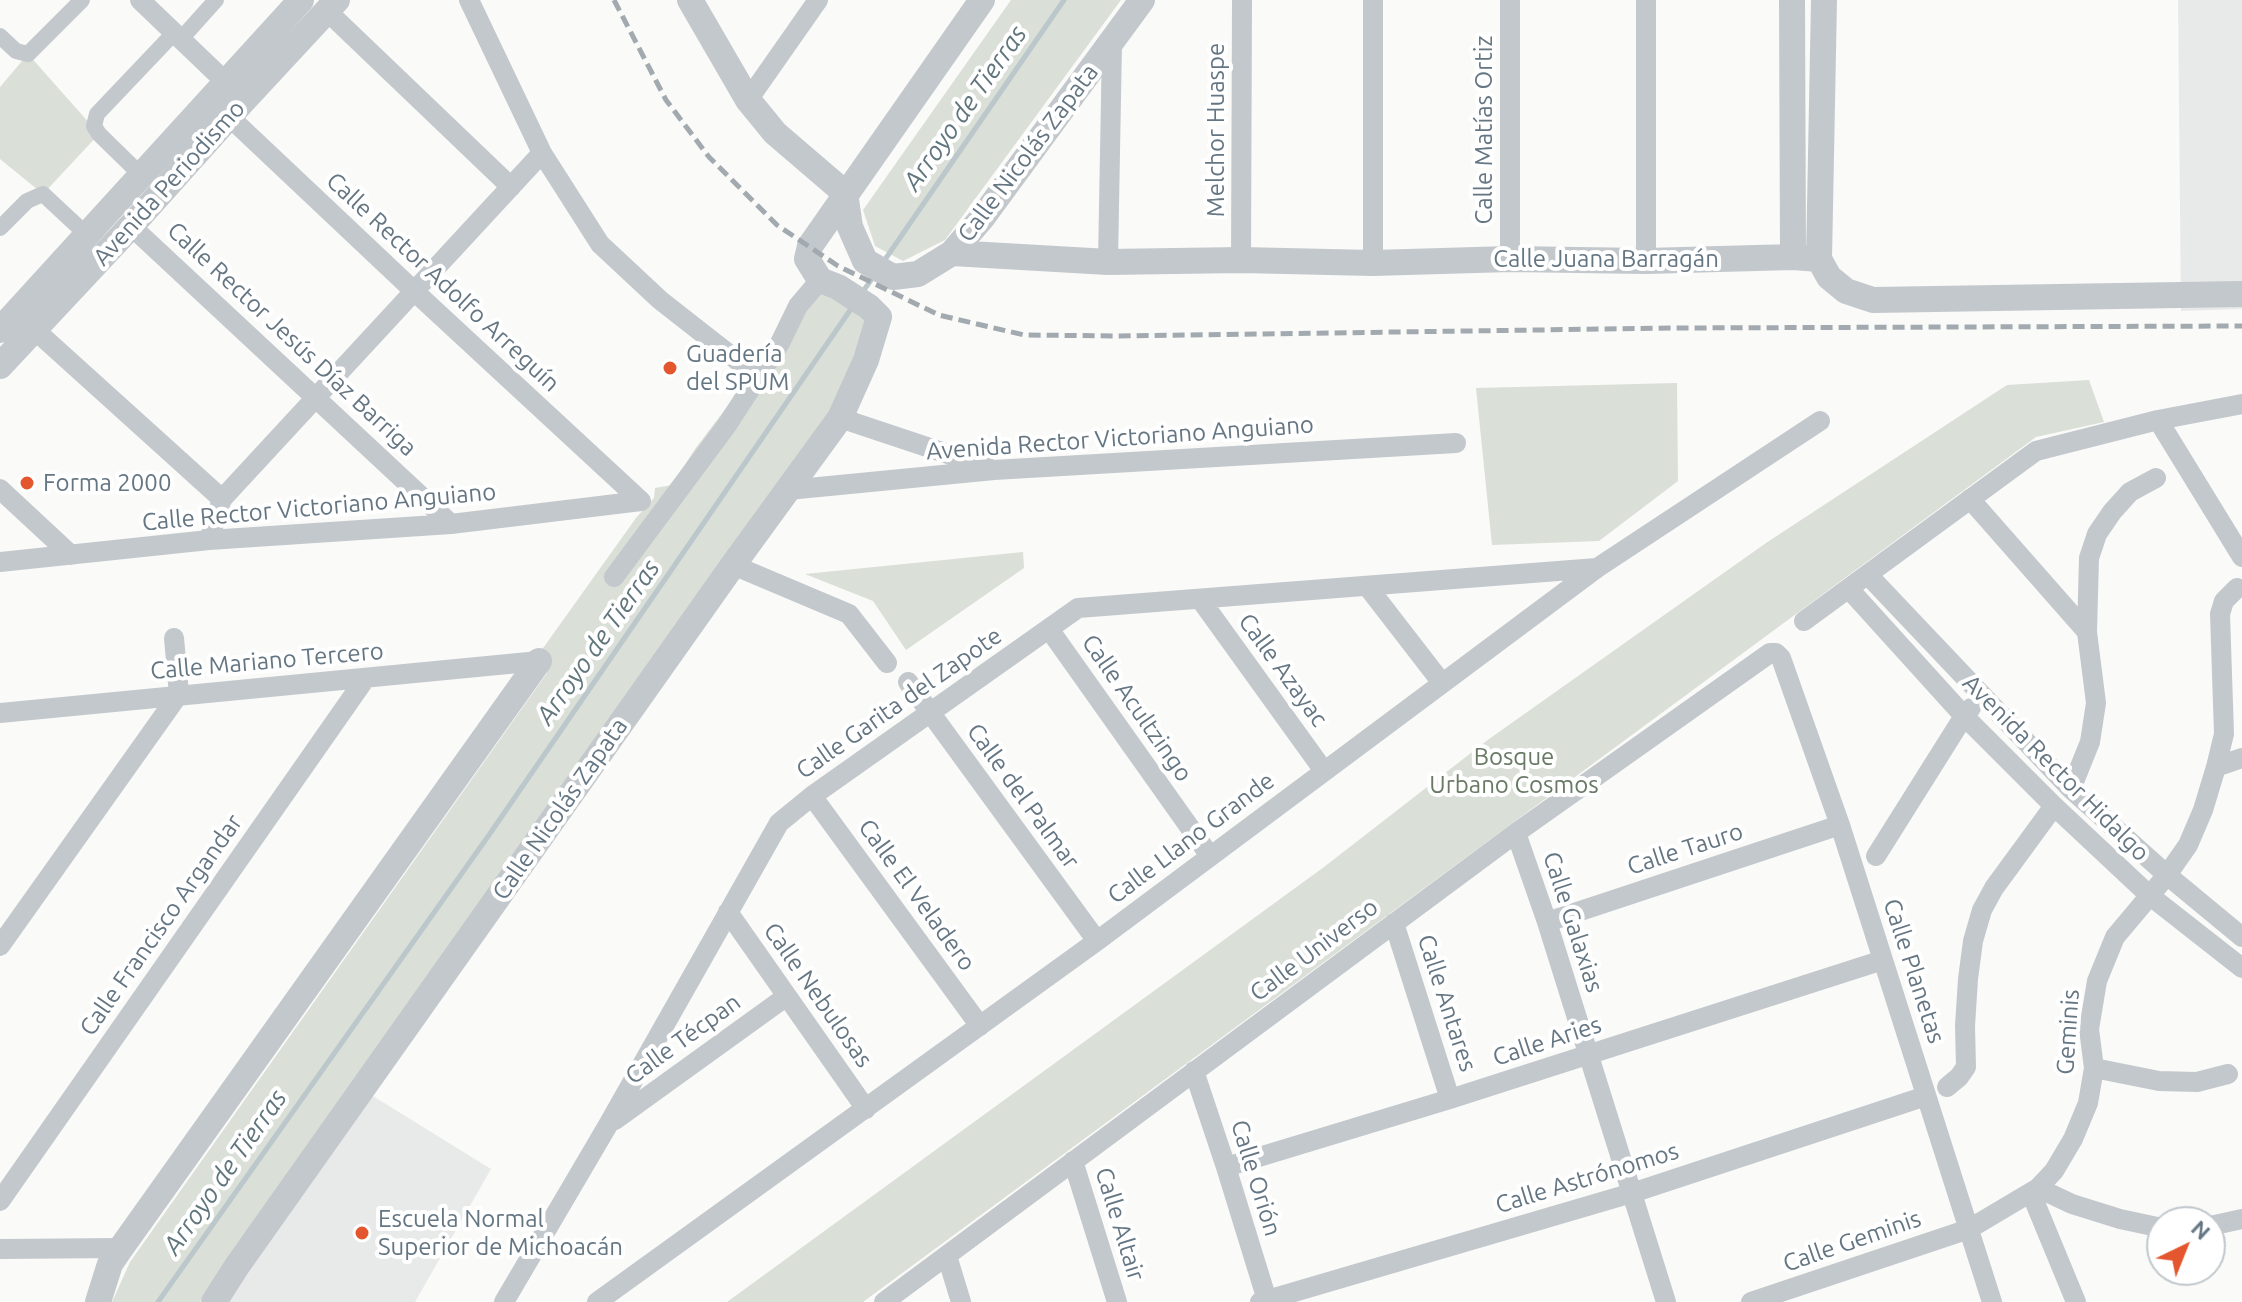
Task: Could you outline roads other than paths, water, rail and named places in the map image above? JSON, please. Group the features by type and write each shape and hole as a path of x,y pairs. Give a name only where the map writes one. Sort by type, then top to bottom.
{"street":[{"path":"0,36 16,51 28,54 82,0"},
{"name":"Calle Rector Adolfo Arreguín","path":"140,0 177,36 228,100 414,291 641,501"},
{"path":"141,175 99,134 94,126 97,114 216,0"},
{"name":"Avenida Periodismo","path":"13,327 131,226 301,0"},
{"path":"469,0 542,153 600,244 660,300 743,365"},
{"path":"690,0 748,100 775,133 845,193"},
{"path":"748,100 818,0"},
{"path":"614,577 727,425 780,343 798,306 829,284 807,259 810,246 982,0"},
{"name":"Calle Nicolás Zapata","path":"845,193 850,227 865,261 893,277 918,274 952,253 982,218 1142,0"},
{"name":"Melchor Huaspe","path":"1241,260 1242,0"},
{"path":"1373,0 1373,263"},
{"name":"Calle Matías Ortiz","path":"1510,0 1510,259"},
{"path":"1646,0 1646,261"},
{"path":"1792,0 1806,258 1846,291 1873,300 2242,294"},
{"path":"1806,258 1824,0"},
{"path":"332,6 511,187"},
{"name":"Avenida Periodismo","path":"0,366 13,327 87,235 141,175 332,6"},
{"path":"1108,262 1112,43"},
{"path":"209,540 222,499 542,153"},
{"path":"0,228 27,201 43,194 87,235"},
{"name":"Calle Rector Jesús Díaz Barriga","path":"131,226 451,524"},
{"name":"Calle Juana Barragán","path":"952,253 1108,262 1241,260 1373,263 1510,259 1646,261 1806,258"},
{"name":"Calle Nicolás Zapata","path":"214,1302 840,418 866,360 879,317 869,307 829,284"},
{"path":"13,327 222,499"},
{"path":"1804,621 2036,451 2158,420 2242,404"},
{"path":"840,418 994,470"},
{"path":"2158,420 2242,557"},
{"name":"Calle Llano Grande","path":"597,1302 1097,941 1597,568 1820,421"},
{"name":"Avenida Rector Victoriano Anguiano","path":"788,490 994,470 1456,443"},
{"path":"2071,789 2090,742 2096,703 2087,632 2089,558 2097,534 2112,512 2130,492 2156,478"},
{"path":"0,489 71,555"},
{"path":"1970,499 2087,632"},
{"name":"Calle Rector Victoriano Anguiano","path":"0,562 209,540 451,524 641,501"},
{"path":"733,565 849,614 887,663"},
{"name":"Calle Garita del Zapote","path":"504,1302 779,823 812,796 1078,608 1597,568"},
{"name":"Avenida Rector Hidalgo","path":"1868,575 2071,789 2242,937"},
{"path":"1367,586 1442,683"},
{"name":"Geminis","path":"1969,1229 2034,1191 2054,1171 2073,1139 2088,1103 2094,1068 2089,1029 2097,981 2115,937 2188,845 2216,767 2224,734 2220,614 2224,601 2237,588"},
{"name":"Avenida Rector Hidalgo","path":"1849,589 1964,716 2054,806 2149,895 2242,968"},
{"name":"Calle Azayac","path":"1200,599 1324,771"},
{"name":"Calle Acultzingo","path":"1049,629 1210,856"},
{"path":"0,946 179,694 174,638"},
{"name":"Calle Universo","path":"884,1302 1516,833 1770,653 1776,653 1781,658"},
{"name":"Calle Planetas","path":"1781,658 1840,825 1992,1302"},
{"path":"98,1302 110,1264 121,1248 539,661"},
{"name":"Calle Mariano Tercero","path":"0,713 539,661"},
{"name":"Calle Francisco Argandar","path":"0,1201 365,679"},
{"name":"Calle del Palmar","path":"908,682 1097,941"},
{"path":"1876,856 1964,716 1982,697"},
{"path":"2216,767 2242,758"},
{"name":"Calle El Veladero","path":"812,796 980,1026"},
{"path":"1947,1087 1966,1067 1968,979 1973,941 1982,910 1994,888 2054,806"},
{"name":"Calle Tauro","path":"1547,922 1840,825"},
{"name":"Calle Galaxias","path":"1516,833 1547,922 1666,1302"},
{"name":"Calle Nebulosas","path":"728,912 866,1109"},
{"name":"Calle Antares","path":"1394,923 1450,1099"},
{"name":"Calle Aries","path":"1226,1167 1450,1099 1883,960"},
{"name":"Calle Técpan","path":"608,1125 787,996"},
{"path":"2094,1068 2159,1081 2197,1082 2228,1074"},
{"name":"Calle Orión","path":"1194,1071 1226,1167 1264,1301"},
{"name":"Calle Astrónomos","path":"1264,1301 1632,1193 1926,1096"},
{"name":"Calle Altair","path":"1073,1161 1117,1302"},
{"path":"2034,1191 2146,1225"},
{"path":"2034,1191 2076,1302"},
{"name":"Calle Geminis","path":"1751,1302 1969,1229"},
{"path":"0,1249 121,1248"},
{"path":"947,1256 961,1302"}],"waterway":[{"name":"Arroyo de Tierras","path":"884,261 1064,0"},
{"name":"Arroyo de Tierras","path":"861,294 874,276"},
{"name":"Arroyo de Tierras","path":"158,1302 489,835 853,306"}],"railway":[{"path":"614,0 666,100 709,157 777,225 838,266 939,315 1024,335 2242,326"}],"place":[{"name":"Guadería del SPUM","path":"670,368"},
{"name":"Forma 2000","path":"27,483"},
{"name":"Escuela Normal Superior de Michoacán","path":"362,1233"}],"park label":[{"name":"Bosque Urbano Cosmos","path":"1514,771"}]}
